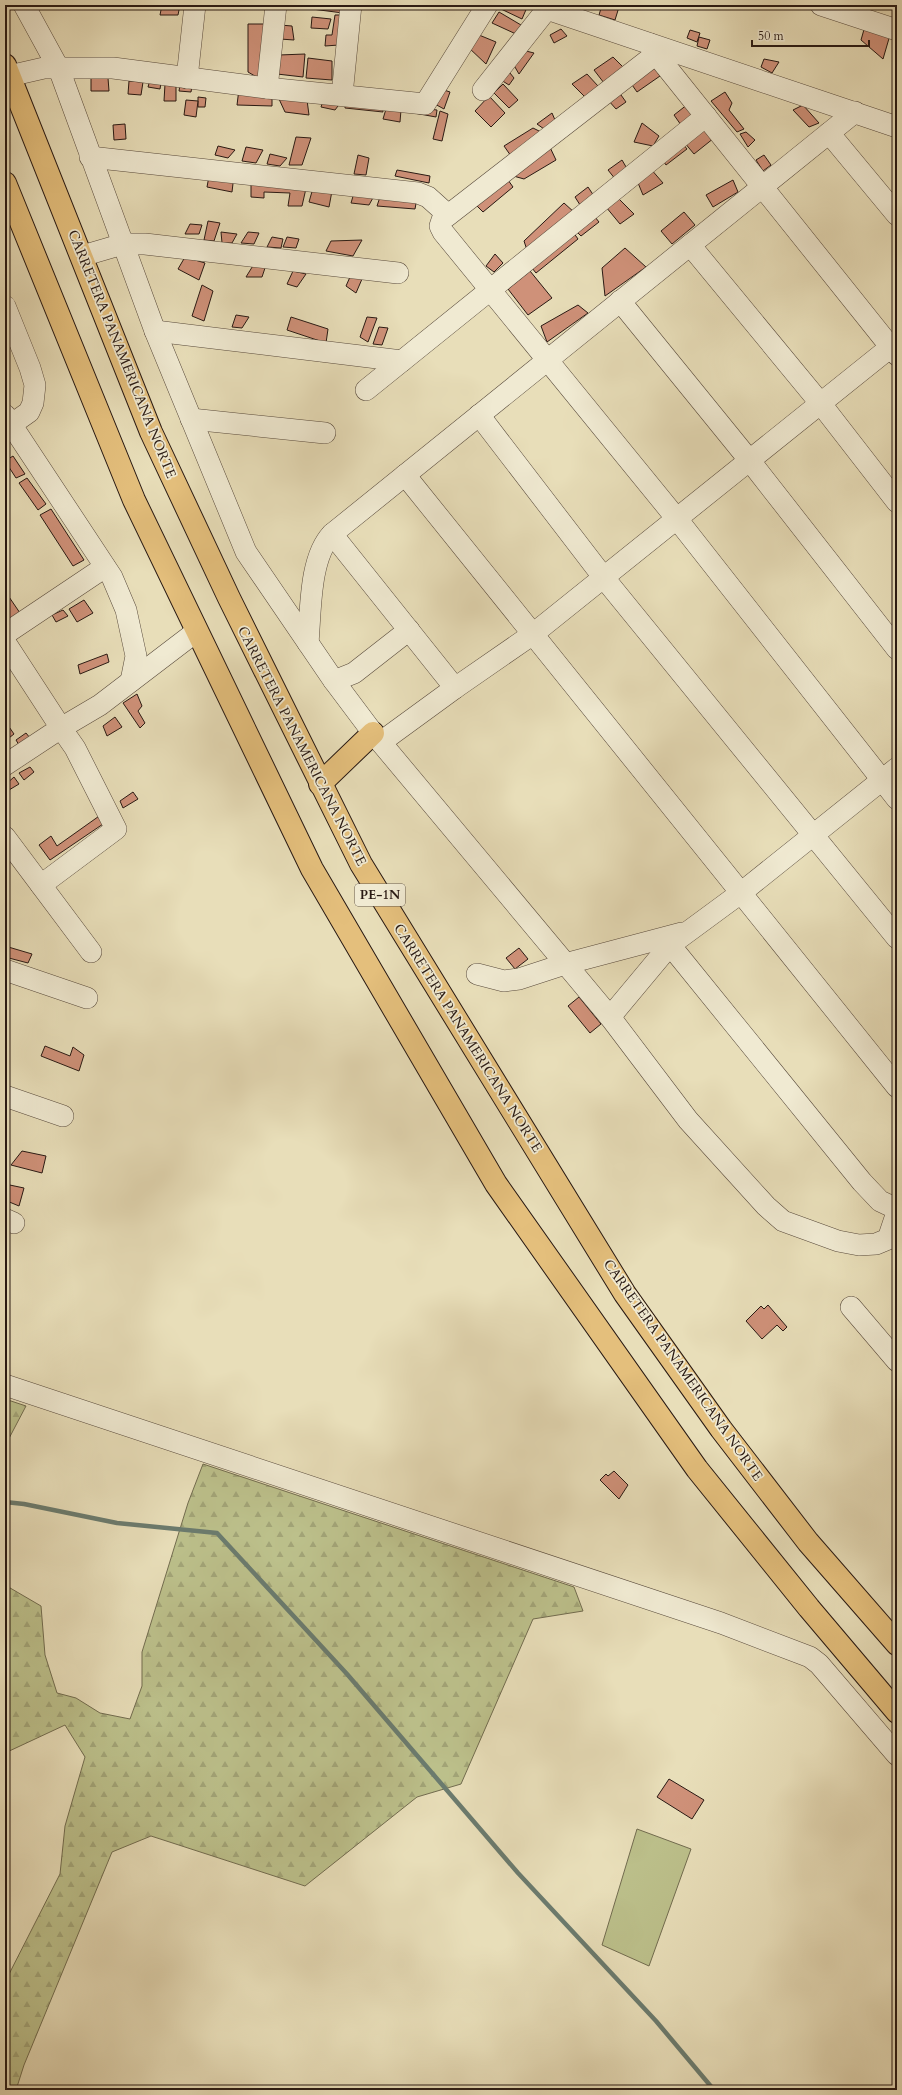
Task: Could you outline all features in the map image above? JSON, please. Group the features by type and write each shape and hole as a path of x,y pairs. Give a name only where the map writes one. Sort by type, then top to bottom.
{"highway":[{"name":"CARRETERA PANAMERICANA NORTE","path":"7,70 151,432 229,598 361,864 625,1294 721,1429 808,1542 897,1644"},
{"name":"PE-1N","path":"5,183 134,500 312,869 496,1184 697,1469 809,1608 897,1712"},
{"path":"320,784 377,738"}],"street":[{"path":"24,5 59,69 90,158 155,331 246,552 334,681 377,738 610,1018 688,1120 766,1206 783,1221 838,1241 859,1245 876,1244 888,1239 897,1211 880,1201 862,1182 670,945"},
{"path":"187,78 195,5"},
{"path":"267,88 276,5"},
{"path":"342,95 351,5"},
{"path":"7,70 44,68 113,68 267,88 425,104 487,5"},
{"path":"821,5 897,30"},
{"path":"483,90 547,9 653,49 855,112 897,127"},
{"path":"377,738 455,688 533,634 820,404 895,348 762,187 653,49"},
{"path":"653,49 448,215 442,220 440,226 442,232 490,288 677,519 897,799"},
{"path":"308,643 313,586 320,552 332,534 855,112"},
{"path":"366,390 490,288 706,116"},
{"path":"829,133 897,215"},
{"path":"90,158 418,193 428,197 448,215"},
{"path":"82,256 123,244 165,245 398,274"},
{"path":"690,245 820,404 897,502"},
{"path":"620,301 750,461 897,649"},
{"path":"5,306 30,368 35,385 33,403 29,412 7,423 105,566 119,594 130,628 136,656 131,680"},
{"path":"155,331 402,360"},
{"path":"479,415 604,578 814,834 897,938"},
{"path":"191,419 325,433"},
{"path":"405,475 742,892 897,1087"},
{"path":"332,534 455,688"},
{"path":"5,634 105,566"},
{"path":"334,681 354,673 409,630"},
{"path":"5,765 60,728 100,705 197,631"},
{"path":"5,642 74,748 116,829 40,885"},
{"path":"610,1018 670,945 742,892 897,768"},
{"path":"5,837 91,952"},
{"path":"478,974 504,981 519,979 565,964 688,932"},
{"path":"5,970 87,998"},
{"path":"5,1096 64,1116"},
{"path":"851,1306 897,1361"},
{"path":"5,1385 721,1623 810,1657 819,1664 897,1755"}],"green space":[{"path":"5,1399 26,1406 5,1446"},
{"path":"203,1464 574,1587 583,1611 533,1619 461,1784 417,1797 305,1886 151,1836 112,1852 24,2065 16,2090 5,2090 5,1982 60,1874 65,1826 85,1757 65,1725 5,1753 5,1585 41,1606 45,1655 57,1693 76,1698 100,1713 130,1719 142,1686 142,1652 188,1503"},
{"path":"637,1829 691,1849 649,1966 602,1945"}],"building":[{"path":"162,5 180,5 178,15 160,15"},
{"path":"313,5 344,5 343,13 312,9"},
{"path":"503,5 528,5 522,19 501,9"},
{"path":"602,5 619,7 615,20 599,15"},
{"path":"499,12 521,25 516,34 492,23"},
{"path":"335,15 341,15 339,45 325,46 326,35 332,35"},
{"path":"312,17 331,19 328,29 311,28"},
{"path":"248,24 266,24 260,79 248,72"},
{"path":"280,25 292,26 294,40 280,39"},
{"path":"865,26 890,35 883,59 861,40"},
{"path":"561,29 567,36 554,43 550,35"},
{"path":"690,30 700,33 697,42 687,38"},
{"path":"479,35 496,42 486,64 468,47"},
{"path":"699,37 710,40 707,49 697,46"},
{"path":"526,51 534,53 519,74 512,62"},
{"path":"305,54 303,77 277,74 279,55"},
{"path":"613,57 625,69 604,83 594,70"},
{"path":"308,58 332,61 332,80 306,78"},
{"path":"764,59 779,62 772,73 761,67"},
{"path":"652,64 660,76 637,92 630,82"},
{"path":"510,73 514,78 509,85 501,80"},
{"path":"587,74 598,86 590,102 572,84"},
{"path":"91,78 108,78 109,91 91,91"},
{"path":"150,80 161,83 160,89 148,87"},
{"path":"129,81 143,82 141,95 128,94"},
{"path":"165,84 176,84 176,101 164,101"},
{"path":"503,84 518,100 509,108 494,93"},
{"path":"180,85 192,86 191,92 179,91"},
{"path":"616,88 626,102 616,109 608,100"},
{"path":"239,89 272,92 272,106 237,105"},
{"path":"444,90 450,92 444,109 433,103"},
{"path":"725,92 732,103 729,110 744,129 737,132 711,101"},
{"path":"489,96 505,113 491,127 475,111"},
{"path":"198,97 206,98 205,107 198,107"},
{"path":"324,98 341,102 335,110 321,107"},
{"path":"279,99 307,100 309,115 285,112"},
{"path":"186,100 198,101 196,117 184,115"},
{"path":"345,101 382,104 383,112 345,108"},
{"path":"688,104 695,116 681,125 674,115"},
{"path":"803,105 819,123 809,127 793,110"},
{"path":"403,106 437,110 436,117 403,111"},
{"path":"386,109 401,110 400,122 383,119"},
{"path":"440,111 448,114 442,141 433,139"},
{"path":"552,113 555,120 544,129 537,124"},
{"path":"642,123 659,136 653,146 634,142"},
{"path":"125,124 126,139 114,140 113,125"},
{"path":"704,127 714,138 694,154 684,142"},
{"path":"533,128 541,132 511,156 504,146"},
{"path":"746,132 755,140 748,147 740,134"},
{"path":"296,137 311,138 302,165 289,165"},
{"path":"547,141 556,160 524,179 510,175"},
{"path":"683,144 687,149 666,165 662,159"},
{"path":"218,146 235,150 228,158 215,155"},
{"path":"246,147 263,150 256,163 242,161"},
{"path":"270,154 287,158 280,166 267,164"},
{"path":"358,155 369,158 366,175 354,174"},
{"path":"764,155 771,165 763,171 756,160"},
{"path":"622,160 629,172 616,180 608,170"},
{"path":"650,168 663,183 643,195 636,178"},
{"path":"397,170 430,176 429,183 395,176"},
{"path":"234,175 232,192 207,187 209,176"},
{"path":"508,180 513,187 483,212 475,204"},
{"path":"733,180 738,192 713,207 706,195"},
{"path":"251,181 307,184 302,206 288,206 290,193 264,192 264,198 251,197"},
{"path":"588,187 596,199 582,208 575,197"},
{"path":"313,188 332,191 329,207 309,202"},
{"path":"354,193 374,196 369,205 351,203"},
{"path":"381,194 417,198 415,209 377,206"},
{"path":"618,198 634,214 620,224 606,207"},
{"path":"564,203 575,213 528,253 524,241"},
{"path":"684,212 695,225 672,244 661,231"},
{"path":"595,217 599,222 581,236 575,230"},
{"path":"208,221 220,223 214,241 204,240"},
{"path":"190,224 202,225 199,234 185,234"},
{"path":"221,232 237,234 232,243 222,243"},
{"path":"248,232 259,233 254,244 241,243"},
{"path":"573,232 578,239 536,273 532,268"},
{"path":"272,237 283,239 281,248 267,247"},
{"path":"287,237 299,239 296,248 283,247"},
{"path":"362,240 353,256 326,251 331,241"},
{"path":"625,248 646,267 605,296 602,268"},
{"path":"495,254 503,263 494,272 486,266"},
{"path":"185,257 205,263 199,280 178,269"},
{"path":"254,264 266,265 262,277 246,277"},
{"path":"293,271 306,274 297,287 287,284"},
{"path":"530,271 552,298 528,315 508,289"},
{"path":"350,277 362,279 356,293 346,286"},
{"path":"202,285 213,291 204,321 192,316"},
{"path":"578,305 588,313 547,342 541,326"},
{"path":"236,315 249,317 242,328 232,327"},
{"path":"291,317 328,329 326,343 287,330"},
{"path":"367,317 377,318 368,342 360,337"},
{"path":"379,327 388,328 382,345 373,344"},
{"path":"13,456 25,474 16,478 5,461"},
{"path":"27,478 46,504 38,510 19,483"},
{"path":"51,509 84,560 73,566 40,515"},
{"path":"5,591 20,613 9,620 5,613"},
{"path":"84,600 93,613 77,622 69,609"},
{"path":"63,610 68,616 56,622 52,615"},
{"path":"107,654 109,662 80,674 78,665"},
{"path":"137,694 142,706 138,711 145,723 140,728 123,703"},
{"path":"115,717 122,727 107,736 103,726"},
{"path":"5,721 14,734 5,741"},
{"path":"26,733 30,738 19,745 16,740"},
{"path":"30,767 34,772 24,780 19,773"},
{"path":"14,777 19,784 9,790 5,785"},
{"path":"133,792 138,799 123,808 120,801"},
{"path":"102,814 106,822 50,860 39,845 51,836 57,846"},
{"path":"5,946 32,954 28,963 5,957"},
{"path":"519,948 528,959 515,969 506,958"},
{"path":"579,997 601,1024 590,1033 568,1006"},
{"path":"45,1046 70,1056 73,1047 84,1055 79,1071 41,1056"},
{"path":"22,1151 46,1156 42,1173 11,1165"},
{"path":"5,1184 24,1188 19,1206 7,1201"},
{"path":"768,1305 787,1327 783,1331 777,1325 762,1339 746,1321 761,1306 764,1309"},
{"path":"614,1471 628,1485 619,1499 600,1480 606,1474 608,1476"},
{"path":"669,1779 704,1800 692,1819 657,1797"}],"waterway":[{"path":"5,1502 24,1504 117,1523 217,1533 347,1674 518,1873 656,2021 714,2090"}]}
